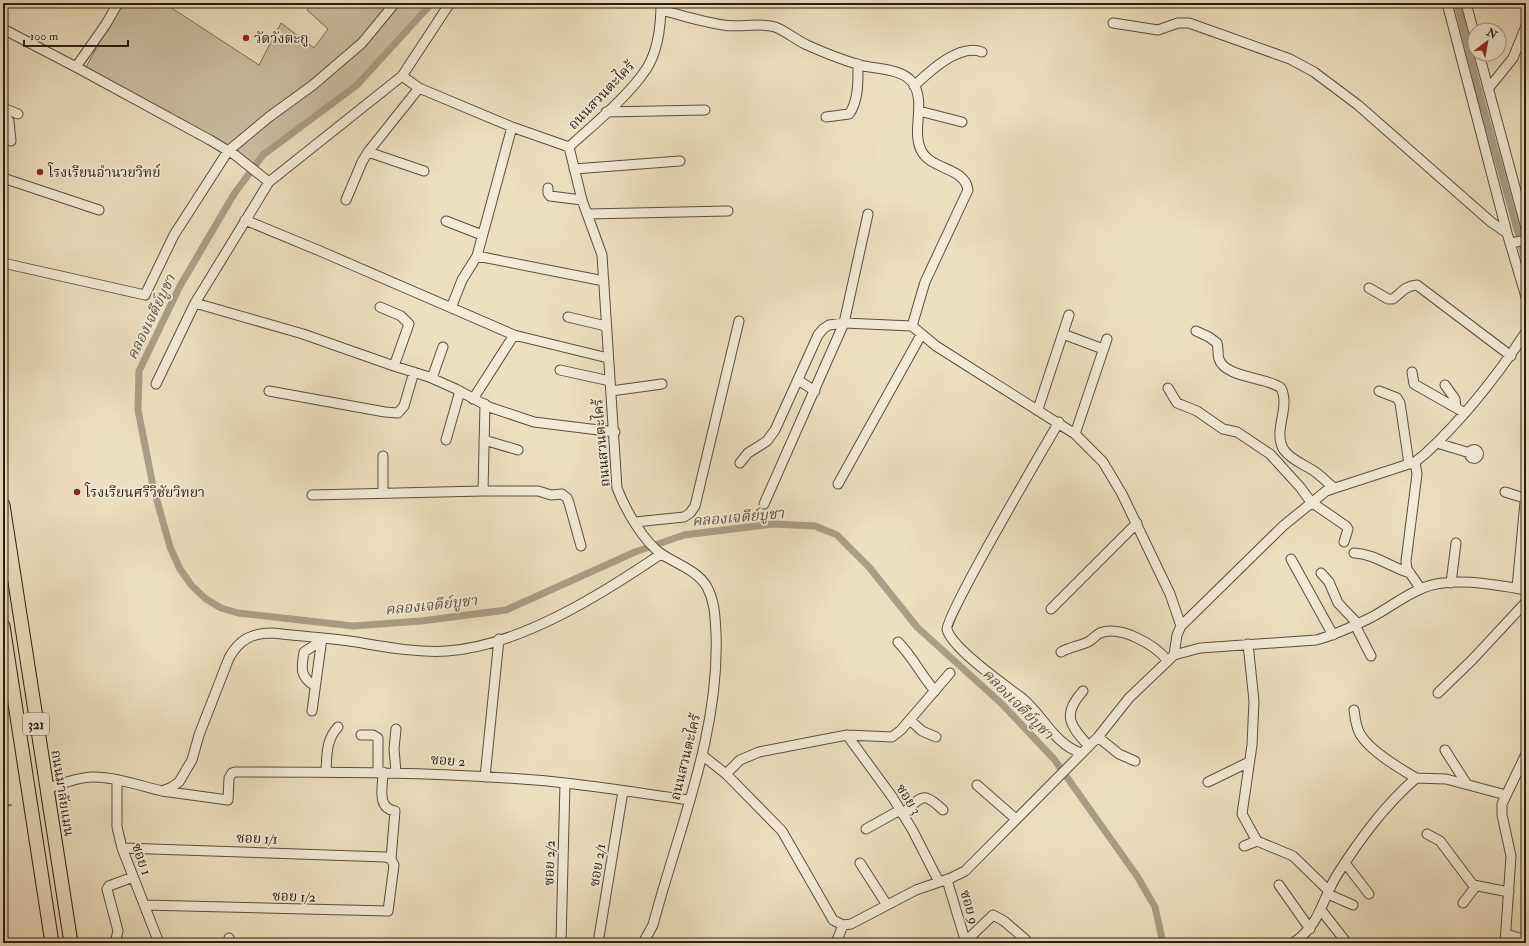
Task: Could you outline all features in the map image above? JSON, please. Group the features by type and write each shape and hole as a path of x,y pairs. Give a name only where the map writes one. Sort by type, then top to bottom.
{"highway":[{"name":"ถนนมาลัยแมน","path":"3,505 71,943"},
{"name":"321","path":"3,626 52,943"}],"street":[{"path":"76,67 106,24 118,3"},
{"path":"3,263 144,295 174,235 231,153 268,117 313,85 362,43 395,3"},
{"path":"156,384 194,303 245,220 266,180 402,76 450,3"},
{"path":"1447,3 1507,233 1513,242 1526,297"},
{"path":"1466,3 1471,22"},
{"path":"661,6 723,25 775,28 806,45 858,64 889,70 903,75 912,82 919,112 918,138 921,150 926,158 961,177 967,183 968,190 925,282 912,326"},
{"name":"ถนนสวนตะไคร้","path":"643,943 653,925 702,756 716,678 715,607 706,585 683,567 658,551 643,534 622,502 617,488 602,255 582,200 569,147 628,91 647,68 657,42 661,6"},
{"path":"1113,23 1158,30 1178,23 1189,23 1302,65 1346,96 1491,222 1507,233"},
{"path":"1488,89 1513,58 1526,26"},
{"path":"3,29 76,67 231,153 266,180"},
{"path":"914,86 946,60 971,50 982,52"},
{"path":"1481,62 1526,228"},
{"path":"826,117 849,114 852,110 855,102 858,64"},
{"path":"402,76 419,88 512,126 569,147"},
{"path":"346,200 362,162 368,152 419,88"},
{"path":"3,108 18,114"},
{"path":"606,112 705,110"},
{"path":"919,112 962,122"},
{"path":"3,115 9,121 11,140"},
{"path":"451,308 462,280 477,256 512,126"},
{"path":"368,152 424,171"},
{"path":"574,169 680,161"},
{"path":"3,178 99,210"},
{"path":"548,188 548,193 550,196 582,200"},
{"path":"588,214 728,211"},
{"path":"764,504 844,323 868,214"},
{"path":"245,220 514,335 608,358"},
{"path":"446,221 482,235"},
{"path":"1513,242 1525,240"},
{"path":"477,256 604,281"},
{"path":"1369,288 1388,299 1393,299 1402,290 1410,286 1417,285 1511,356"},
{"path":"194,303 303,334 432,378 503,412 534,422 614,432"},
{"path":"380,307 401,316 409,324 394,366"},
{"path":"1038,409 1069,315"},
{"path":"568,317 606,326"},
{"path":"635,522 684,517 690,513 695,506 739,321"},
{"path":"740,463 748,453 767,441 775,430 823,329 829,325 844,323 912,326 936,346 1059,422 1075,434 1103,462 1137,523 1170,594 1181,626"},
{"path":"1196,331 1209,337 1217,343 1219,359 1226,367 1244,376 1272,382 1281,388 1285,403 1281,437 1284,450 1289,456 1322,476 1333,487"},
{"path":"1170,658 1181,626 1283,526 1311,502 1333,487 1412,463 1437,443 1465,413 1511,356 1526,332"},
{"path":"1063,334 1103,349"},
{"path":"473,398 514,335"},
{"path":"838,484 922,335"},
{"path":"1075,434 1106,339"},
{"path":"432,378 443,347"},
{"path":"560,370 610,382"},
{"path":"269,391 398,413 404,406 414,372"},
{"path":"1412,372 1414,384 1465,413"},
{"path":"798,380 815,391"},
{"path":"611,391 662,384"},
{"path":"1445,386 1455,399 1456,407"},
{"path":"1168,388 1177,403 1198,411 1223,430 1237,432 1270,454 1300,487 1311,502 1346,526 1348,529 1344,542"},
{"path":"446,440 460,391"},
{"path":"1379,391 1397,398 1400,403 1412,463 1417,474 1406,549 1406,561 1410,573 1420,589"},
{"path":"483,491 485,404"},
{"path":"1059,422 959,599 947,622 946,629 950,637 961,649 1002,686 1023,699 1063,743 1081,753"},
{"path":"484,440 518,450"},
{"path":"1437,443 1470,453"},
{"path":"383,456 383,493"},
{"path":"312,495 483,491 538,491 551,495 562,494 567,498 569,503 581,546"},
{"path":"702,756 726,774 782,831 833,920 843,925 851,924 916,890 943,881 965,871 1098,737 1129,698 1170,658 1200,648 1316,640 1333,635 1356,624 1420,589 1440,584 1451,583 1521,589 1525,517 1524,498 1505,492"},
{"path":"1051,609 1137,523"},
{"path":"1451,583 1456,543"},
{"path":"46,789 70,781 91,777 162,791 179,782 192,760 199,735 234,648 241,641 261,633 432,651 470,647 499,639 569,611 619,583 658,551"},
{"path":"1354,553 1366,554 1410,573"},
{"path":"1291,559 1333,635"},
{"path":"1321,573 1329,582 1338,603 1356,624 1371,656"},
{"path":"1438,693 1473,659 1526,602"},
{"path":"1061,652 1070,647 1088,642 1100,633 1118,632 1151,644 1170,658"},
{"path":"296,636 304,652 302,664 303,675 307,681 315,686"},
{"path":"304,652 322,639"},
{"path":"312,711 322,639"},
{"path":"485,776 499,639"},
{"path":"898,642 910,654 921,674 935,691"},
{"path":"1248,644 1254,701 1252,745 1242,814 1257,841 1293,856 1328,892 1353,905"},
{"path":"726,774 740,760 753,753 847,735 892,737 910,720 950,673"},
{"path":"1083,691 1073,703 1070,715 1077,733 1089,746"},
{"path":"1354,710 1356,727 1361,736 1391,762 1416,778 1446,779 1466,783 1506,795"},
{"path":"910,720 922,731 936,737"},
{"path":"326,771 328,742 331,735 338,727"},
{"path":"396,729 394,749 396,772"},
{"path":"361,735 373,735 378,738 381,772"},
{"name":"ซอย 3","path":"847,735 901,812 943,881"},
{"path":"1098,737 1119,754 1135,761"},
{"path":"1445,750 1466,783"},
{"path":"1526,754 1502,804 1502,815 1510,856 1506,938 1526,940"},
{"path":"1208,782 1249,762"},
{"name":"ซอย 2","path":"162,791 228,800 230,778 232,773 235,772 396,772 485,776 565,783 688,800"},
{"name":"ซอย 1/2","path":"144,905 385,913 390,908 394,865 391,859 394,811 386,808 382,803 381,772"},
{"path":"1294,943 1310,929 1328,892 1345,863 1379,815 1416,778"},
{"name":"ซอย 1","path":"117,781 117,827 122,848 160,943"},
{"name":"ซอย 2/2","path":"561,943 565,783"},
{"path":"977,786 1016,820"},
{"name":"ซอย 2/1","path":"598,943 623,791"},
{"path":"866,829 901,812 917,799 922,797 932,800 943,810"},
{"path":"1427,834 1440,841 1470,883 1476,886 1509,892"},
{"path":"1244,846 1257,841"},
{"name":"ซอย 1/1","path":"122,848 385,857 391,859"},
{"path":"860,863 887,905"},
{"path":"1345,863 1369,894"},
{"path":"115,943 118,931 107,889 109,886 133,877"},
{"name":"ซอย 9","path":"943,881 966,942"},
{"path":"1279,885 1310,929"},
{"path":"1463,903 1476,886"},
{"path":"1320,910 1347,943"},
{"path":"966,942 993,915 1004,921 1026,940"},
{"path":"836,943 843,925"}],"shaded area":[{"path":"121,3 164,3 259,65 281,23 314,48 328,29 307,10 312,3 432,3 357,85 263,155 252,169 179,122 86,67"}],"waterway":[{"name":"คลองเจดีย์บูชา","path":"432,3 357,85 263,155 234,194 180,286 139,371 138,410 153,486 170,547 180,569 192,586 206,599 221,608 238,613 353,626 421,621 506,610 635,552 684,535 773,524 815,526 837,535 869,567 917,627 1002,704 1054,759 1137,876 1155,907 1163,943"},
{"path":"1457,3 1479,92 1526,262"},
{"path":"3,806 11,805"}],"place":[{"name":"วัดวังตะกู","path":"246,38"},
{"name":"โรงเรียนอำนวยวิทย์","path":"40,172"},
{"name":"โรงเรียนศรีวิชัยวิทยา","path":"77,492"}]}
